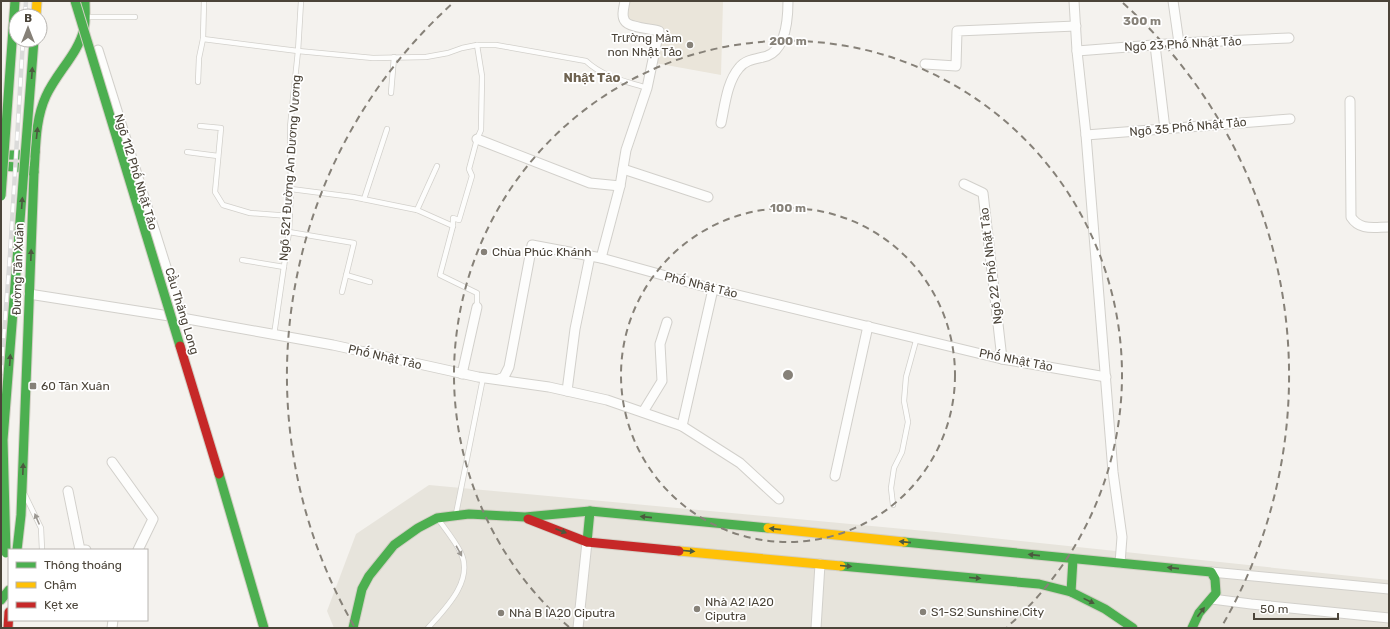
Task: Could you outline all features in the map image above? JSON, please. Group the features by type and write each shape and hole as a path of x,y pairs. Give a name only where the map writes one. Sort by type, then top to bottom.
{"main road":[{"path":"1,196 15,1"},
{"name":"Cầu Thăng Long","path":"76,1 264,628"},
{"name":"Đường Tân Xuân","path":"17,549 23,490 34,172 39,117 45,97 53,80 78,44 84,29 85,1"},
{"path":"6,552 3,440 33,48"},
{"path":"1,155 19,155 35,152"},
{"path":"1,166 17,167 34,172"},
{"path":"587,542 590,511"},
{"path":"353,628 362,590 369,576 394,545 418,528 437,518 468,514 525,517 590,511 1211,572 1215,579 1216,593 1199,613 1192,628"},
{"path":"525,517 587,542 1039,584 1071,592 1105,609 1133,628"},
{"path":"1071,592 1073,559"},
{"path":"1,600 8,591"},
{"path":"356,612 363,628"}],"street":[{"path":"601,258 620,186 626,150 647,88 659,31 629,24 625,21 623,16 625,1"},
{"path":"721,123 731,83 740,67 747,62 776,51 781,42 786,26 788,1"},
{"path":"1074,1 1113,472 1122,537 1120,563"},
{"path":"1173,1 1179,43"},
{"path":"926,64 956,66 957,31 1076,26"},
{"name":"Ngõ 112 Phố Nhật Tảo","path":"84,29 97,48 103,63 182,318"},
{"name":"Ngõ 23 Phố Nhật Tảo","path":"1078,51 1179,43 1289,38"},
{"path":"1155,45 1165,129"},
{"path":"1350,100 1351,217 1355,224 1362,227 1389,227"},
{"name":"Ngõ 35 Phố Nhật Tảo","path":"1086,135 1290,119"},
{"path":"477,139 590,183 620,186"},
{"path":"623,169 708,197"},
{"name":"Ngõ 22 Phố Nhật Tảo","path":"964,184 983,193 1002,359"},
{"name":"Phố Nhật Tảo","path":"29,294 182,318 352,349 462,374 499,379 504,377 509,367 532,245 601,258 713,289 917,337 1002,359 1106,377"},
{"path":"567,390 575,329 590,256"},
{"path":"682,426 713,289"},
{"path":"462,374 477,307"},
{"path":"643,412 662,381 660,344 667,322"},
{"path":"835,476 868,326"},
{"path":"499,379 567,390 607,400 682,426 740,463 779,499"},
{"path":"112,462 153,519 138,549"},
{"path":"68,491 80,549"},
{"path":"578,628 587,542"},
{"path":"816,628 820,564"},
{"path":"1211,572 1389,589"},
{"path":"1212,599 1389,618"}],"lane":[{"path":"198,82 199,58 204,39 204,1"},
{"name":"Ngõ 521 Đường An Dương Vương","path":"274,335 289,232 291,189 290,127 298,51 301,1"},
{"path":"85,17 135,17"},
{"path":"204,39 298,51 373,58 426,57 477,45 496,45 586,61 594,69 606,75 647,88"},
{"path":"477,45 482,76 481,130 469,169 472,176 459,220 453,218 453,226 440,275 477,293 477,307"},
{"path":"391,93 394,57"},
{"path":"200,126 221,128 215,192 223,205 250,213 290,216"},
{"path":"364,199 387,129"},
{"path":"187,152 218,156"},
{"path":"417,210 437,166"},
{"path":"291,189 364,199 417,210 453,226"},
{"path":"289,232 354,243 342,292"},
{"path":"242,260 284,267"},
{"path":"346,275 370,282"},
{"path":"893,504 891,488 894,468 902,452 908,422 904,401 906,377 917,337"},
{"path":"456,516 483,378"},
{"path":"23,490 40,528 42,549"},
{"path":"428,628 457,593 464,570 461,554 437,518"}],"shaded area":[{"name":"Trường Mầm non Nhật Tảo","path":"627,1 723,1 721,75 655,63 662,28 630,22 627,19"},
{"path":"429,485 936,532 1389,580 1389,628 334,628 327,611 356,534"}],"railway":[{"path":"26,1 26,8"},
{"path":"1,374 23,48"}],"traffic: fast":[{"path":"1,196 15,1"},
{"path":"75,1 180,346"},
{"path":"17,549 21,515 34,172 38,124 42,105 46,96 77,47 81,38 85,22 85,1"},
{"path":"6,553 3,440 33,48"},
{"path":"1,155 19,155 35,152"},
{"path":"1,166 17,167 34,172"},
{"path":"219,474 264,628"},
{"path":"587,542 590,511"},
{"path":"353,628 362,589 369,576 394,545 418,528 437,518 469,514 525,517 590,511 768,528"},
{"path":"904,542 1211,572 1215,579 1216,593 1199,613 1192,628"},
{"path":"1071,592 1073,559"},
{"path":"841,566 1039,584 1071,592 1105,609 1133,628"},
{"path":"1,600 8,591"}],"traffic: slow":[{"path":"37,1 37,8"},
{"path":"768,528 904,542"},
{"path":"679,551 841,566"}],"traffic: jam":[{"path":"180,346 219,474"},
{"path":"528,519 587,542 679,551"},
{"path":"8,621 8,628"}],"place":[{"name":"Trường Mầm non Nhật Tảo","path":"690,45"},
{"name":"Chùa Phúc Khánh","path":"484,252"},
{"name":"60 Tân Xuân","path":"33,386"},
{"name":"Nhà A2 IA20 Ciputra","path":"697,609"},
{"name":"S1-S2 Sunshine City","path":"923,612"},
{"name":"Nhà B IA20 Ciputra","path":"501,613"}],"district":[{"name":"Nhật Tảo","path":"592,77"}]}
